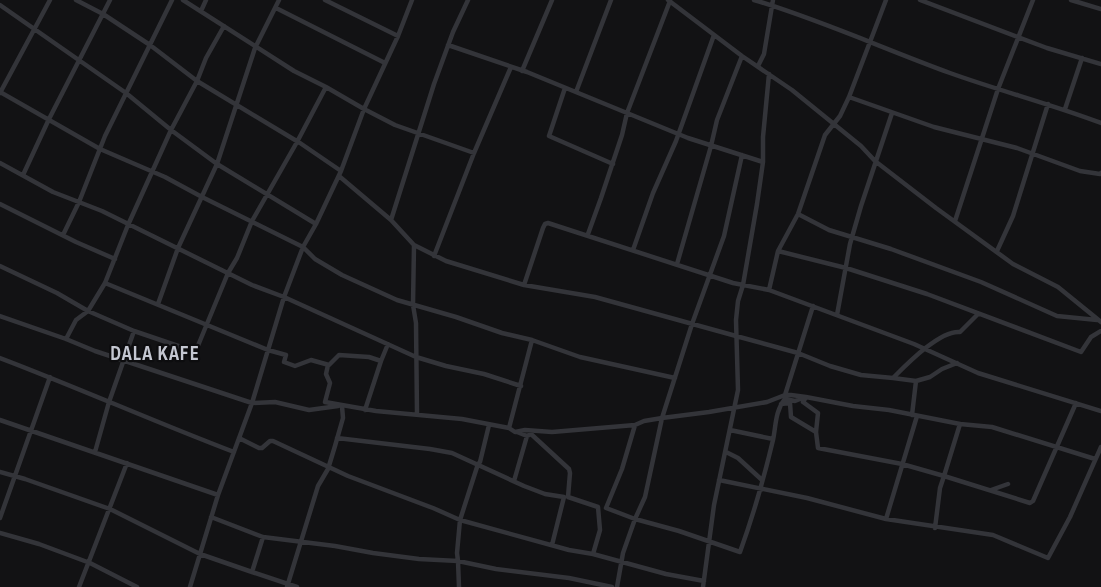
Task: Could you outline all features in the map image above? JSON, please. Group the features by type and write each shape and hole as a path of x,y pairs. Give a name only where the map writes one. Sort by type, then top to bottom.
{"street":[{"path":"50,0 0,92 100,150 165,177 303,247 315,259 342,275 397,300 502,333 532,340 580,357 675,378"},
{"path":"76,0 104,14 150,45 197,81 341,171"},
{"path":"23,175 49,119 110,0"},
{"path":"63,235 126,93 172,0"},
{"path":"183,0 255,48 394,125 474,153"},
{"path":"200,11 206,0"},
{"path":"158,304 178,248 217,164 255,48 279,0"},
{"path":"324,0 337,2 398,36"},
{"path":"190,587 218,495 252,403 284,297 303,247 339,176 364,109 398,36 412,0"},
{"path":"391,220 418,132 448,45 468,0"},
{"path":"522,70 552,0"},
{"path":"576,92 611,0"},
{"path":"754,0 772,3 950,73 1101,123"},
{"path":"769,290 778,251 798,214 825,135 840,116 849,97 886,0"},
{"path":"920,0 1047,48 1101,64"},
{"path":"954,221 998,89 1033,0"},
{"path":"1071,0 1101,9"},
{"path":"588,234 613,164 627,113 669,1 714,36 792,90 861,146 875,162 954,221 1013,264 1058,287 1100,321"},
{"path":"758,66 764,54 772,3"},
{"path":"0,5 126,93 217,164 316,224"},
{"path":"276,8 385,63"},
{"path":"66,339 76,320 88,311 105,283 151,172 197,81 206,58 224,26"},
{"path":"633,250 714,36"},
{"path":"448,45 522,70 678,134 762,162"},
{"path":"677,264 717,120 742,56"},
{"path":"1065,110 1082,58"},
{"path":"434,256 474,153 511,67"},
{"path":"239,438 259,448 262,448 270,440 273,441 348,476 460,520 704,584 719,480 738,390 736,336 738,301 743,285 762,162 769,74"},
{"path":"0,266 57,293 88,311 134,330 193,350 197,348 252,221 326,87"},
{"path":"565,88 549,136 613,164"},
{"path":"849,97 949,131 1017,148 1080,171 1101,174"},
{"path":"997,251 1013,216 1048,104"},
{"path":"837,315 852,237 892,113"},
{"path":"617,587 621,563 635,519 645,498 662,418 709,274 724,236 742,155"},
{"path":"0,163 53,192 79,202 178,248 252,285 284,297 416,357 484,374 521,386"},
{"path":"339,176 391,220 414,245 434,256 524,285 595,297 798,353 830,366 861,375 916,381 930,378 942,369 957,363"},
{"path":"0,204 115,259"},
{"path":"798,214 829,230 981,282 1057,316 1100,321"},
{"path":"524,285 545,224 548,222 743,285 769,290 924,348 978,373 1101,411"},
{"path":"414,245 413,305 416,323 416,357 418,366 418,414"},
{"path":"778,251 846,268 927,294 1081,352 1091,337 1101,331"},
{"path":"105,283 286,356 284,362 295,366 311,360 328,365"},
{"path":"785,395 813,306"},
{"path":"893,378 924,348 946,333 960,332 978,314"},
{"path":"0,316 124,361 252,403 275,402 310,410 342,406"},
{"path":"95,452 109,402 134,330"},
{"path":"509,428 532,340"},
{"path":"365,410 388,344"},
{"path":"381,361 369,357 339,355 328,365 326,374 330,383 325,402 365,410 462,419 509,428 527,436 531,434 569,470 568,497 598,507"},
{"path":"0,358 234,452"},
{"path":"0,518 50,377"},
{"path":"886,519 914,415 916,381"},
{"path":"516,432 525,430 552,432 635,425 644,421 766,402 785,395 806,396 853,406 890,410 1002,430 1095,459"},
{"path":"806,396 804,402 818,413 816,432 818,448 902,464 1030,503 1076,403"},
{"path":"635,425 622,469 606,508 740,552 760,488 781,404 785,400 795,401 806,396"},
{"path":"781,404 790,403 790,417 816,432"},
{"path":"287,586 318,486 328,466 337,438 343,418 342,406"},
{"path":"0,420 218,495"},
{"path":"935,528 940,488 960,424"},
{"path":"461,586 457,554 460,520 480,462 489,425"},
{"path":"730,430 773,439"},
{"path":"514,481 527,436"},
{"path":"337,438 430,448 452,453 545,494 564,497 598,507"},
{"path":"719,480 760,488 886,519 994,536 1048,558 1070,517 1101,447"},
{"path":"726,452 738,458 762,480"},
{"path":"79,587 90,563 127,463"},
{"path":"0,472 14,475 110,509 200,554 287,586 297,587"},
{"path":"989,490 1008,484"},
{"path":"552,545 564,497"},
{"path":"593,554 600,530 598,507"},
{"path":"211,517 263,537 419,559 458,561 496,569 569,578 612,587"},
{"path":"0,533 39,544 90,563 137,587"},
{"path":"252,572 263,537"}],"district":[{"name":"DALA KAFE","path":"155,353"}]}
